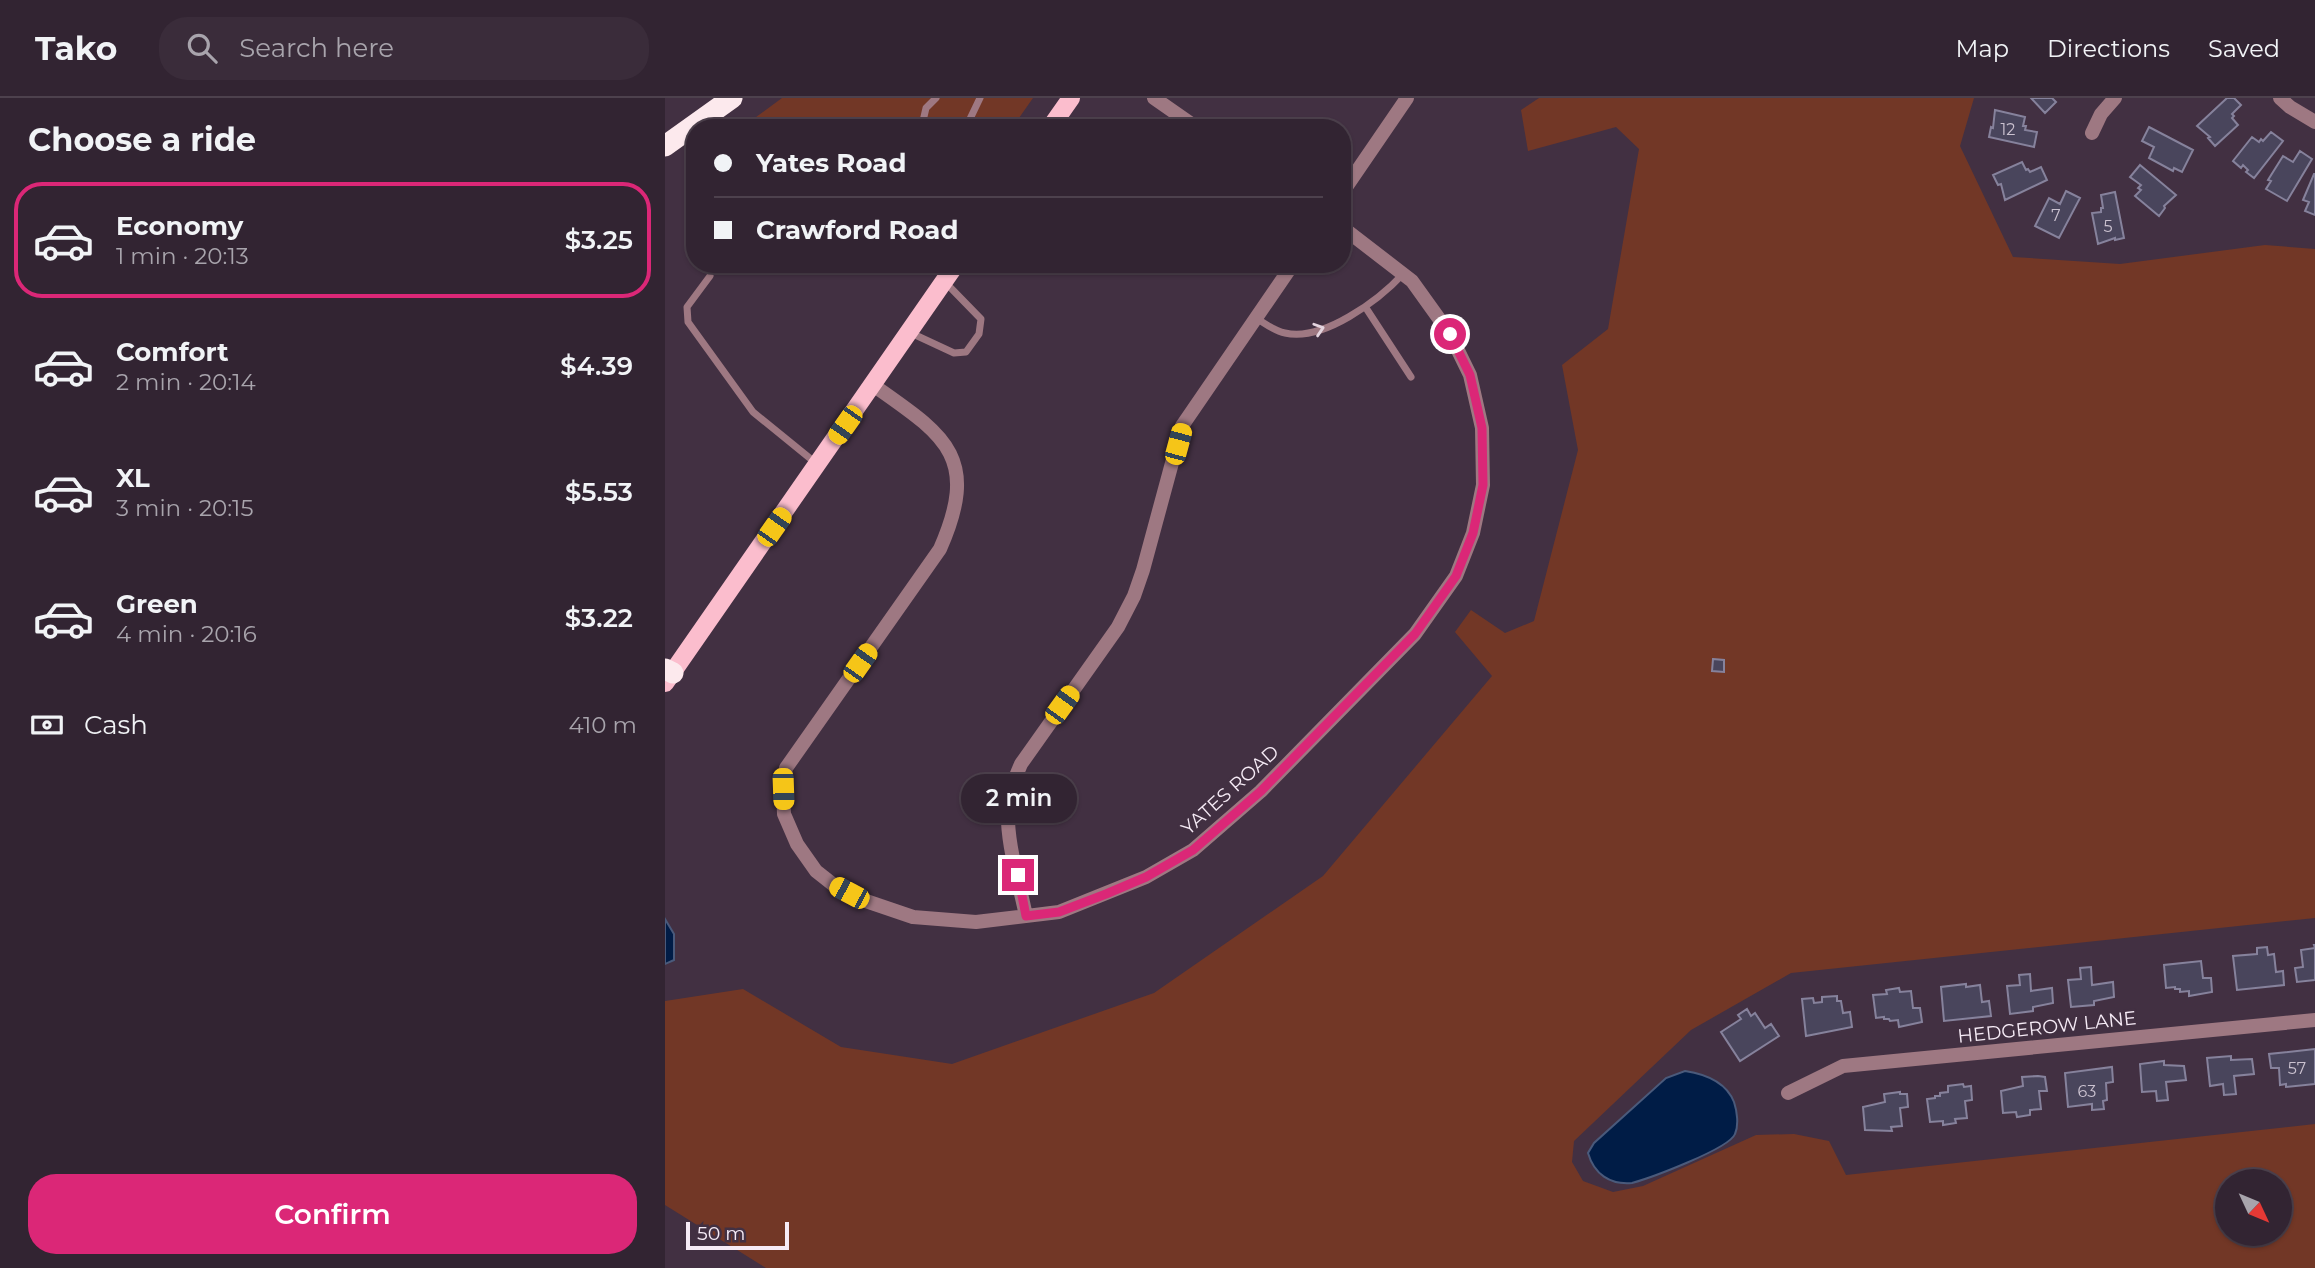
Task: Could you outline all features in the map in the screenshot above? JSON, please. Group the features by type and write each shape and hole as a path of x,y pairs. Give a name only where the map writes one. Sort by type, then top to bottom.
{"highway":[{"path":"703,119 732,98"},
{"path":"665,146 686,131"}],"main road":[{"path":"1057,119 1071,98"},
{"path":"668,675 950,273"}],"street":[{"path":"1154,98 1184,119"},
{"path":"1351,180 1408,98"},
{"path":"2092,133 2115,98"},
{"path":"2280,98 2315,122"},
{"name":"YATES ROAD","path":"873,385 940,436 953,457 958,493 953,521 940,549 786,768 783,789 785,814 797,844 816,871 835,886 863,900 913,918 976,922 1059,912 1146,877 1193,850 1261,791 1415,634 1456,576 1473,533 1483,485 1482,428 1470,375 1450,334 1412,281 1351,234"},
{"path":"1026,916 1010,833 1008,807 1011,786 1021,764 1118,627 1134,596 1182,426 1287,273"},
{"name":"HEDGEROW LANE","path":"1788,1093 1843,1066 2315,1020"}],"lane":[{"path":"923,119 926,108 936,98"},
{"path":"970,119 980,98"},
{"path":"1256,318 1272,329 1288,334 1313,332 1366,308 1403,274"},
{"path":"710,276 687,307 688,322 753,412 817,465"},
{"path":"909,332 954,354 966,352 979,334 981,319 944,281"},
{"path":"1366,308 1411,377"}],"shaded area":[{"path":"782,98 1033,98 1018,119 753,119"},
{"path":"1539,98 1974,98 1960,146 2013,257 2120,264 2265,245 2315,249 2315,918 1791,973 1691,1030 1574,1141 1572,1162 1583,1181 1613,1192 1643,1186 1756,1135 1794,1134 1829,1141 1846,1175 2315,1124 2315,1268 766,1268 665,1205 665,1001 743,989 841,1047 952,1064 1154,993 1323,876 1492,676 1455,632 1471,610 1505,633 1534,621 1578,450 1562,365 1608,329 1639,149 1616,127 1528,151 1521,110"}],"water":[{"path":"665,919 674,934 674,960 665,964"},
{"path":"1685,1071 1707,1077 1726,1089 1736,1110 1735,1134 1705,1155 1632,1183 1617,1182 1604,1177 1594,1167 1588,1153 1594,1143 1666,1078"}],"building":[{"path":"2031,98 2052,98 2056,102 2045,113"},
{"path":"2227,98 2234,98 2241,105 2232,114 2238,125 2215,146 2208,138 2210,137 2197,126"},
{"path":"1995,110 2025,117 2025,130 2037,132 2034,147 1989,137"},
{"path":"2149,127 2193,150 2182,172 2174,168 2173,171 2149,158 2154,147 2142,141"},
{"path":"2271,132 2283,141 2254,178 2246,172 2248,170 2243,165 2241,168 2233,161 2252,137 2259,142 2261,139 2263,141"},
{"path":"2300,151 2312,159 2287,201 2266,189 2271,181 2268,180 2283,156 2293,162"},
{"path":"2022,162 2030,172 2041,167 2047,180 2005,200 2001,184 1998,185 1993,175"},
{"path":"2140,165 2176,195 2164,206 2159,216 2135,196 2141,190 2138,188 2141,185 2130,177"},
{"path":"2314,174 2315,215 2305,211 2309,202 2303,200"},
{"path":"2066,191 2080,198 2059,238 2035,226 2049,198 2060,204"},
{"path":"2115,192 2124,238 2098,244 2092,213 2101,212 2103,208 2101,195"},
{"path":"1713,659 1724,660 1724,672 1712,671"},
{"path":"2267,947 2268,955 2274,954 2276,972 2283,971 2284,985 2237,990 2233,956 2257,954 2257,948"},
{"path":"2315,948 2315,980 2297,982 2295,968 2303,967 2301,950"},
{"path":"2201,961 2203,978 2211,978 2212,992 2189,996 2189,991 2180,992 2180,989 2175,987 2166,988 2164,965"},
{"path":"2091,967 2092,985 2113,982 2114,997 2094,1001 2094,1005 2071,1007 2068,980 2081,979 2080,968"},
{"path":"2030,974 2031,991 2052,988 2053,1003 2033,1007 2033,1011 2010,1014 2007,986 2020,985 2019,975"},
{"path":"1966,984 1966,987 1980,985 1982,1002 1989,1001 1991,1016 1944,1021 1941,987"},
{"path":"1899,988 1900,992 1911,991 1913,1008 1920,1008 1922,1022 1899,1027 1898,1020 1876,1018 1873,995 1887,994 1886,990"},
{"path":"1837,996 1837,1001 1841,1001 1843,1013 1850,1012 1852,1027 1806,1036 1802,999 1813,998 1814,1003 1822,1002 1822,997"},
{"path":"1747,1009 1751,1016 1755,1013 1765,1028 1771,1024 1779,1036 1740,1061 1721,1032 1741,1019 1738,1015"},
{"path":"2315,1049 2315,1084 2286,1087 2286,1084 2280,1085 2279,1068 2271,1068 2269,1054"},
{"path":"2231,1056 2231,1060 2252,1059 2254,1074 2234,1076 2236,1094 2224,1095 2223,1084 2210,1086 2207,1058"},
{"path":"2164,1061 2164,1065 2184,1066 2186,1080 2166,1082 2168,1100 2157,1101 2156,1091 2142,1092 2140,1064"},
{"path":"2112,1067 2113,1082 2106,1083 2107,1100 2103,1101 2104,1109 2092,1110 2092,1104 2068,1107 2065,1073"},
{"path":"2022,1077 2045,1077 2047,1091 2039,1091 2041,1109 2030,1110 2030,1115 2017,1117 2016,1112 2003,1113 2001,1091 2023,1086"},
{"path":"1963,1084 1964,1087 1971,1086 1972,1100 1965,1101 1967,1118 1955,1119 1956,1123 1943,1125 1943,1121 1930,1122 1927,1099 1948,1092 1948,1086"},
{"path":"1884,1094 1907,1094 1908,1107 1900,1108 1902,1126 1891,1127 1892,1131 1865,1130 1863,1107 1885,1102"}],"route":[{"path":"1018,875 1026,916 1059,912 1146,877 1193,850 1261,791 1415,634 1456,576 1473,533 1483,485 1482,428 1470,375 1450,334"}]}
